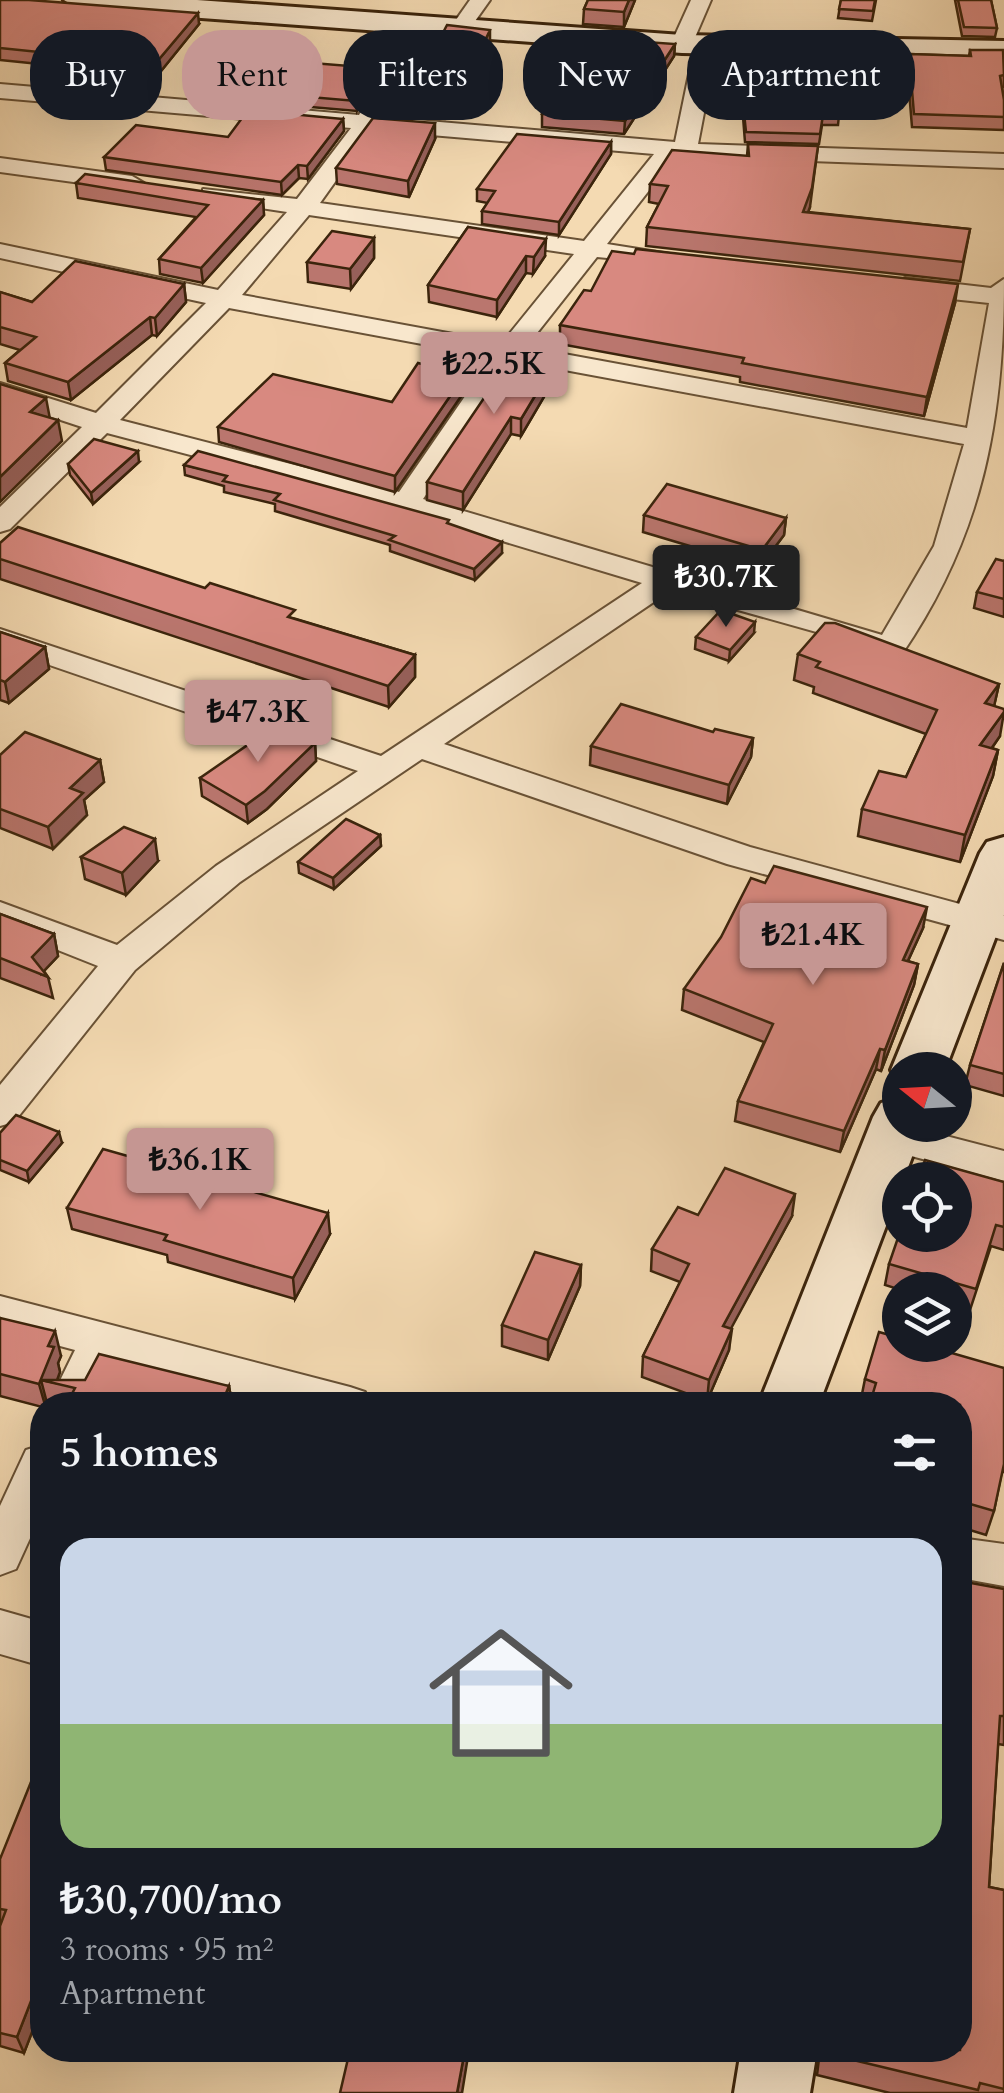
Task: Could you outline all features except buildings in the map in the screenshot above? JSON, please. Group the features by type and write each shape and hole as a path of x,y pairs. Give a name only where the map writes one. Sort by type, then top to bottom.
{"street":[{"path":"78,0 687,43"},
{"path":"460,27 480,0"},
{"path":"697,30 702,0"},
{"path":"0,523 222,299 302,206 366,124 420,24"},
{"path":"915,48 1004,50"},
{"path":"406,503 510,350 678,150 687,90"},
{"path":"0,118 12,92 678,150 1004,161"},
{"path":"0,165 151,186"},
{"path":"189,191 690,262"},
{"path":"0,251 222,299 979,438"},
{"path":"885,284 1003,292 997,355 949,546 890,647"},
{"path":"0,391 99,423 406,503 668,579 923,660"},
{"path":"0,1112 122,961 228,874 668,579"},
{"path":"0,638 384,769"},
{"path":"417,746 739,856 989,925"},
{"path":"927,1052 989,925 1004,853"},
{"path":"0,914 122,961"},
{"path":"796,1392 890,1142"},
{"path":"939,1142 1004,1166"},
{"path":"0,1313 300,1392"},
{"path":"76,1392 101,1340"},
{"path":"0,1554 30,1490"},
{"path":"972,1560 1004,1565"},
{"path":"0,1632 30,1641"},
{"path":"772,2093 776,2062"}]}
